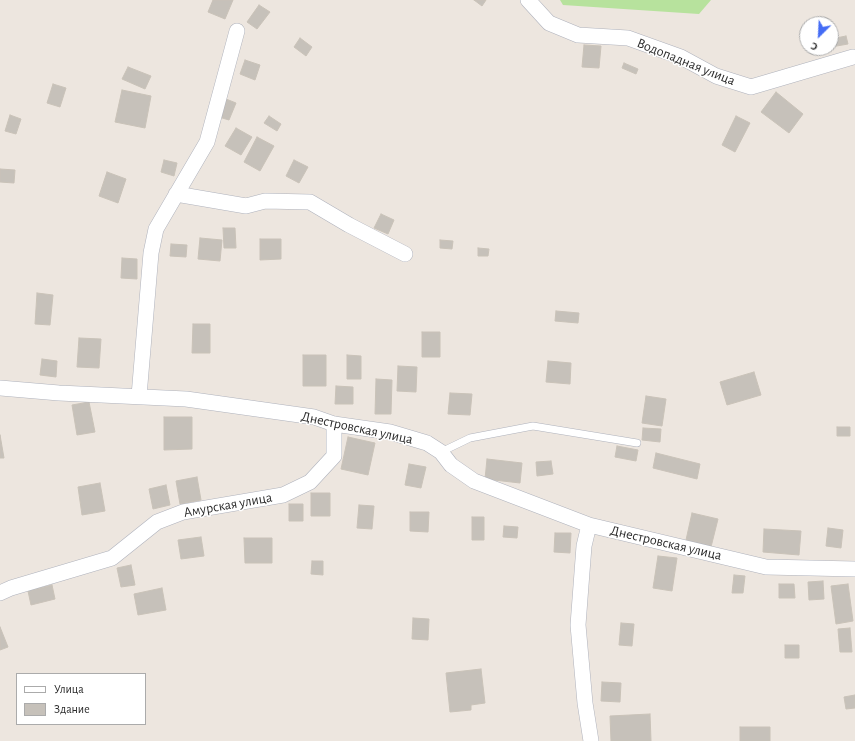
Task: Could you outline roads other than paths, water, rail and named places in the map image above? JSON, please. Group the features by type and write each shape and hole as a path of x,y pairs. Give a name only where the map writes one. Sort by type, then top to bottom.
{"street":[{"name":"Водопадная улица","path":"528,0 549,23 578,35 628,38 681,57 716,76 751,87 853,57"},
{"path":"139,396 151,253 156,229 207,142 237,31"},
{"path":"176,194 246,206 265,202 310,202 349,225 405,254"},
{"name":"Днестровская улица","path":"0,388 59,393 186,399 314,417 334,424 390,432 427,443 441,452 451,465 474,481 589,525 766,567 855,569"},
{"name":"Амурская улица","path":"0,593 11,588 112,558 157,522 183,512 283,495 310,482 334,456 334,424"},
{"path":"589,525 584,546 578,625 591,741"}],"lane":[{"path":"441,452 470,438 533,426 637,443"}]}
